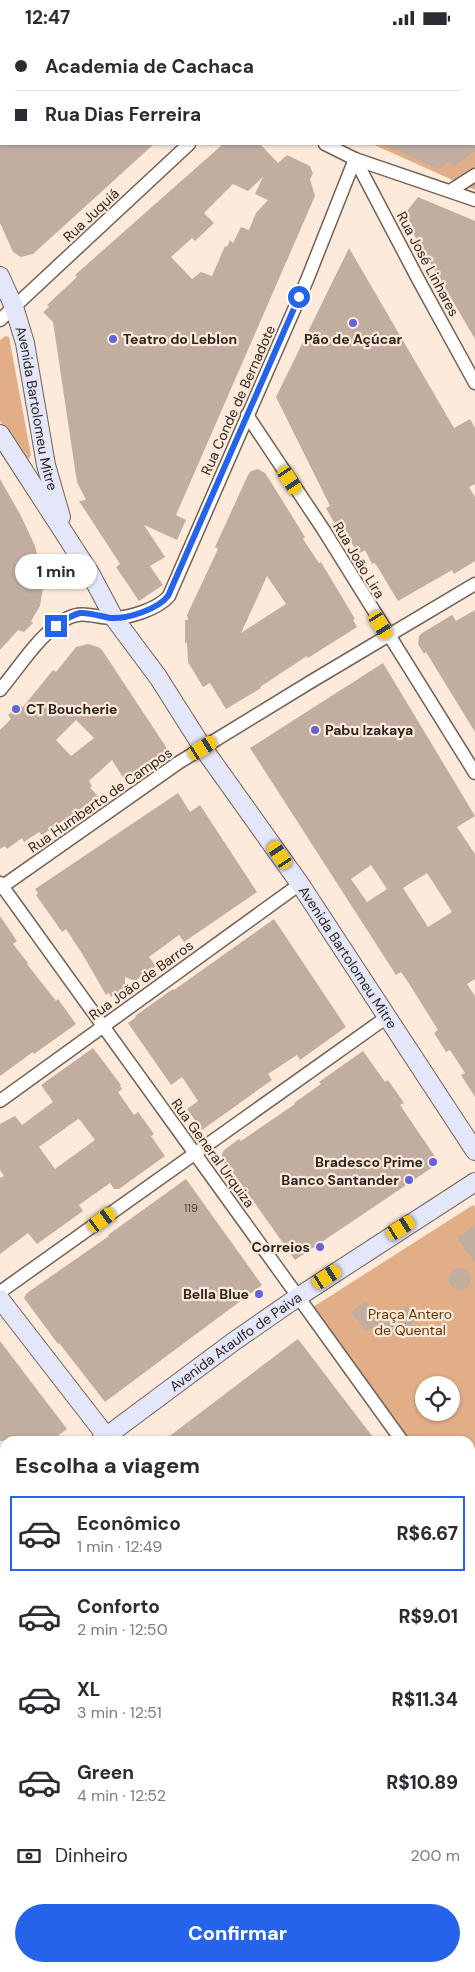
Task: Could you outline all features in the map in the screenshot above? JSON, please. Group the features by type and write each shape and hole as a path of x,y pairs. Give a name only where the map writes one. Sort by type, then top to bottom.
{"main road":[{"name":"Avenida Bartolomeu Mitre","path":"0,276 14,307 25,343 46,465 68,541"},
{"name":"Avenida Bartolomeu Mitre","path":"3,444 90,573 114,618 158,677 203,748 300,884 475,1151"},
{"name":"Avenida Ataulfo de Paiva","path":"111,1436 233,1342 298,1297 475,1182"},
{"path":"0,1299 103,1436"}],"street":[{"name":"Rua Juquiá","path":"0,320 189,145"},
{"path":"326,145 355,159 475,200"},
{"name":"Rua José Linhares","path":"355,159 475,383"},
{"name":"Rua Conde de Bernadote","path":"114,618 142,612 163,603 168,596 307,280 355,159"},
{"path":"450,191 475,175"},
{"name":"Rua João Lira","path":"247,415 323,529 475,773"},
{"name":"Rua Humberto de Campos","path":"1,885 203,748 475,584"},
{"path":"0,690 46,634 67,618 81,613 114,618"},
{"name":"Rua João de Barros","path":"0,1101 300,884"},
{"name":"Rua General Urquiza","path":"1,885 398,1436"},
{"path":"0,1292 387,1017"}],"green space":[{"path":"374,145 475,145 475,190"},
{"path":"5,336 9,337 31,455 28,460 24,458 0,421 0,340"},
{"name":"Praça Antero de Quental","path":"473,1205 475,1207 475,1436 406,1436 310,1309"}],"building":[{"path":"0,145 153,145 33,254 21,257 13,252 0,223"},
{"path":"222,145 261,145 278,163 287,155 310,166 313,174 310,179 315,196 176,515 186,520 177,540 144,525 165,557 150,566 163,585 139,601 116,567 120,564 79,501 86,500 77,482 53,322 43,312 49,307 47,305 77,277 75,275","holes":["263,177 255,194 268,200 256,213 249,230 241,227 233,243 230,240 227,247 225,246 212,276 201,272 192,279 171,257 192,238 195,241 214,223 204,213 233,184 248,191"]},
{"path":"384,145 475,145 475,151 453,167 449,161 439,169"},
{"path":"418,197 475,221 475,339 403,216"},
{"path":"349,248 454,428 470,419 475,428 475,484 469,487 475,497 475,561 454,574 452,570 398,601 377,566 374,563 372,564 365,550 358,554 341,524 336,526 326,508 330,506 276,397"},
{"path":"258,469 265,473 305,537 303,539 319,563 321,562 355,619 353,620 357,627 308,658 307,656 261,688 226,709 210,683 203,687 188,662 187,643 185,643 185,620 188,620 187,615 218,549 215,547 251,471","holes":["267,576 286,604 241,633"]},
{"path":"0,479 35,546 44,581 40,606 31,621 33,623 24,632 18,630 0,650"},
{"path":"475,610 475,732 426,652 424,654 418,644 419,636 422,633 452,615 456,621"},
{"path":"88,644 102,650 168,750 124,779 112,760 89,781 92,786 90,787 98,797 42,835 39,832 24,842 22,838 7,849 5,846 0,849 0,730 11,719 8,715 20,704 23,707 53,670 56,672 76,647","holes":["76,720 94,738 71,756 56,740"]},
{"path":"383,663 475,816 457,827 475,854 475,979 467,984 475,996 475,1097 461,1075 465,1073 450,1050 446,1052 434,1033 438,1030 408,982 401,972 396,975 250,748","holes":["371,865 387,889 367,902 351,879","427,873 452,912 428,927 403,888"]},
{"path":"178,793 190,812 200,805 257,892 184,942 179,935 149,957 156,966 135,981 125,977 125,988 111,997 109,993 106,995 66,929 62,932 36,895 38,893 35,889"},
{"path":"0,916 17,941 13,944 27,964 56,1001 58,999 76,1024 0,1076"},
{"path":"274,919 346,1027 300,1060 297,1055 268,1074 272,1080 202,1130 187,1109 198,1101 182,1077 171,1085 128,1023 135,1016"},
{"path":"93,1048 121,1085 122,1089 118,1092 134,1115 138,1112 154,1134 151,1136 165,1156 119,1189 114,1189 110,1183 79,1205 83,1211 37,1244 28,1233 0,1254 0,1178 4,1176 0,1170 0,1124 15,1116 22,1125 53,1102 41,1085","holes":["78,1119 95,1140 55,1169 39,1147"]},
{"path":"363,1051 385,1082 388,1080 404,1103 400,1105 434,1155 436,1162 433,1167 295,1260 232,1171 230,1173 222,1161 222,1154 224,1150 239,1139 241,1141 295,1104 321,1084 319,1082"},
{"path":"186,1179 262,1285 105,1402 24,1298 27,1293"},
{"path":"475,1225 475,1263 457,1238"},
{"path":"460,1268 468,1271 471,1279 468,1287 460,1290 452,1287 449,1279 452,1271"},
{"path":"366,1301 381,1321 366,1332 351,1312"},
{"path":"405,1307 413,1310 415,1313 416,1317 412,1325 398,1332 393,1331 383,1323 390,1313"},
{"path":"298,1339 372,1436 170,1436"},
{"path":"0,1341 67,1429 58,1436 0,1436"}],"place":[{"name":"Pão de Açúcar","path":"353,323"},
{"name":"Teatro do Leblon","path":"113,339"},
{"name":"CT Boucherie","path":"16,709"},
{"name":"Pabu Izakaya","path":"315,730"},
{"name":"Bradesco Prime","path":"433,1162"},
{"name":"Banco Santander","path":"409,1180"},
{"name":"Correios","path":"320,1247"},
{"name":"Bella Blue","path":"259,1294"}],"route":[{"path":"56,626 67,618 81,613 114,618 142,612 163,603 168,596 299,297"}]}
